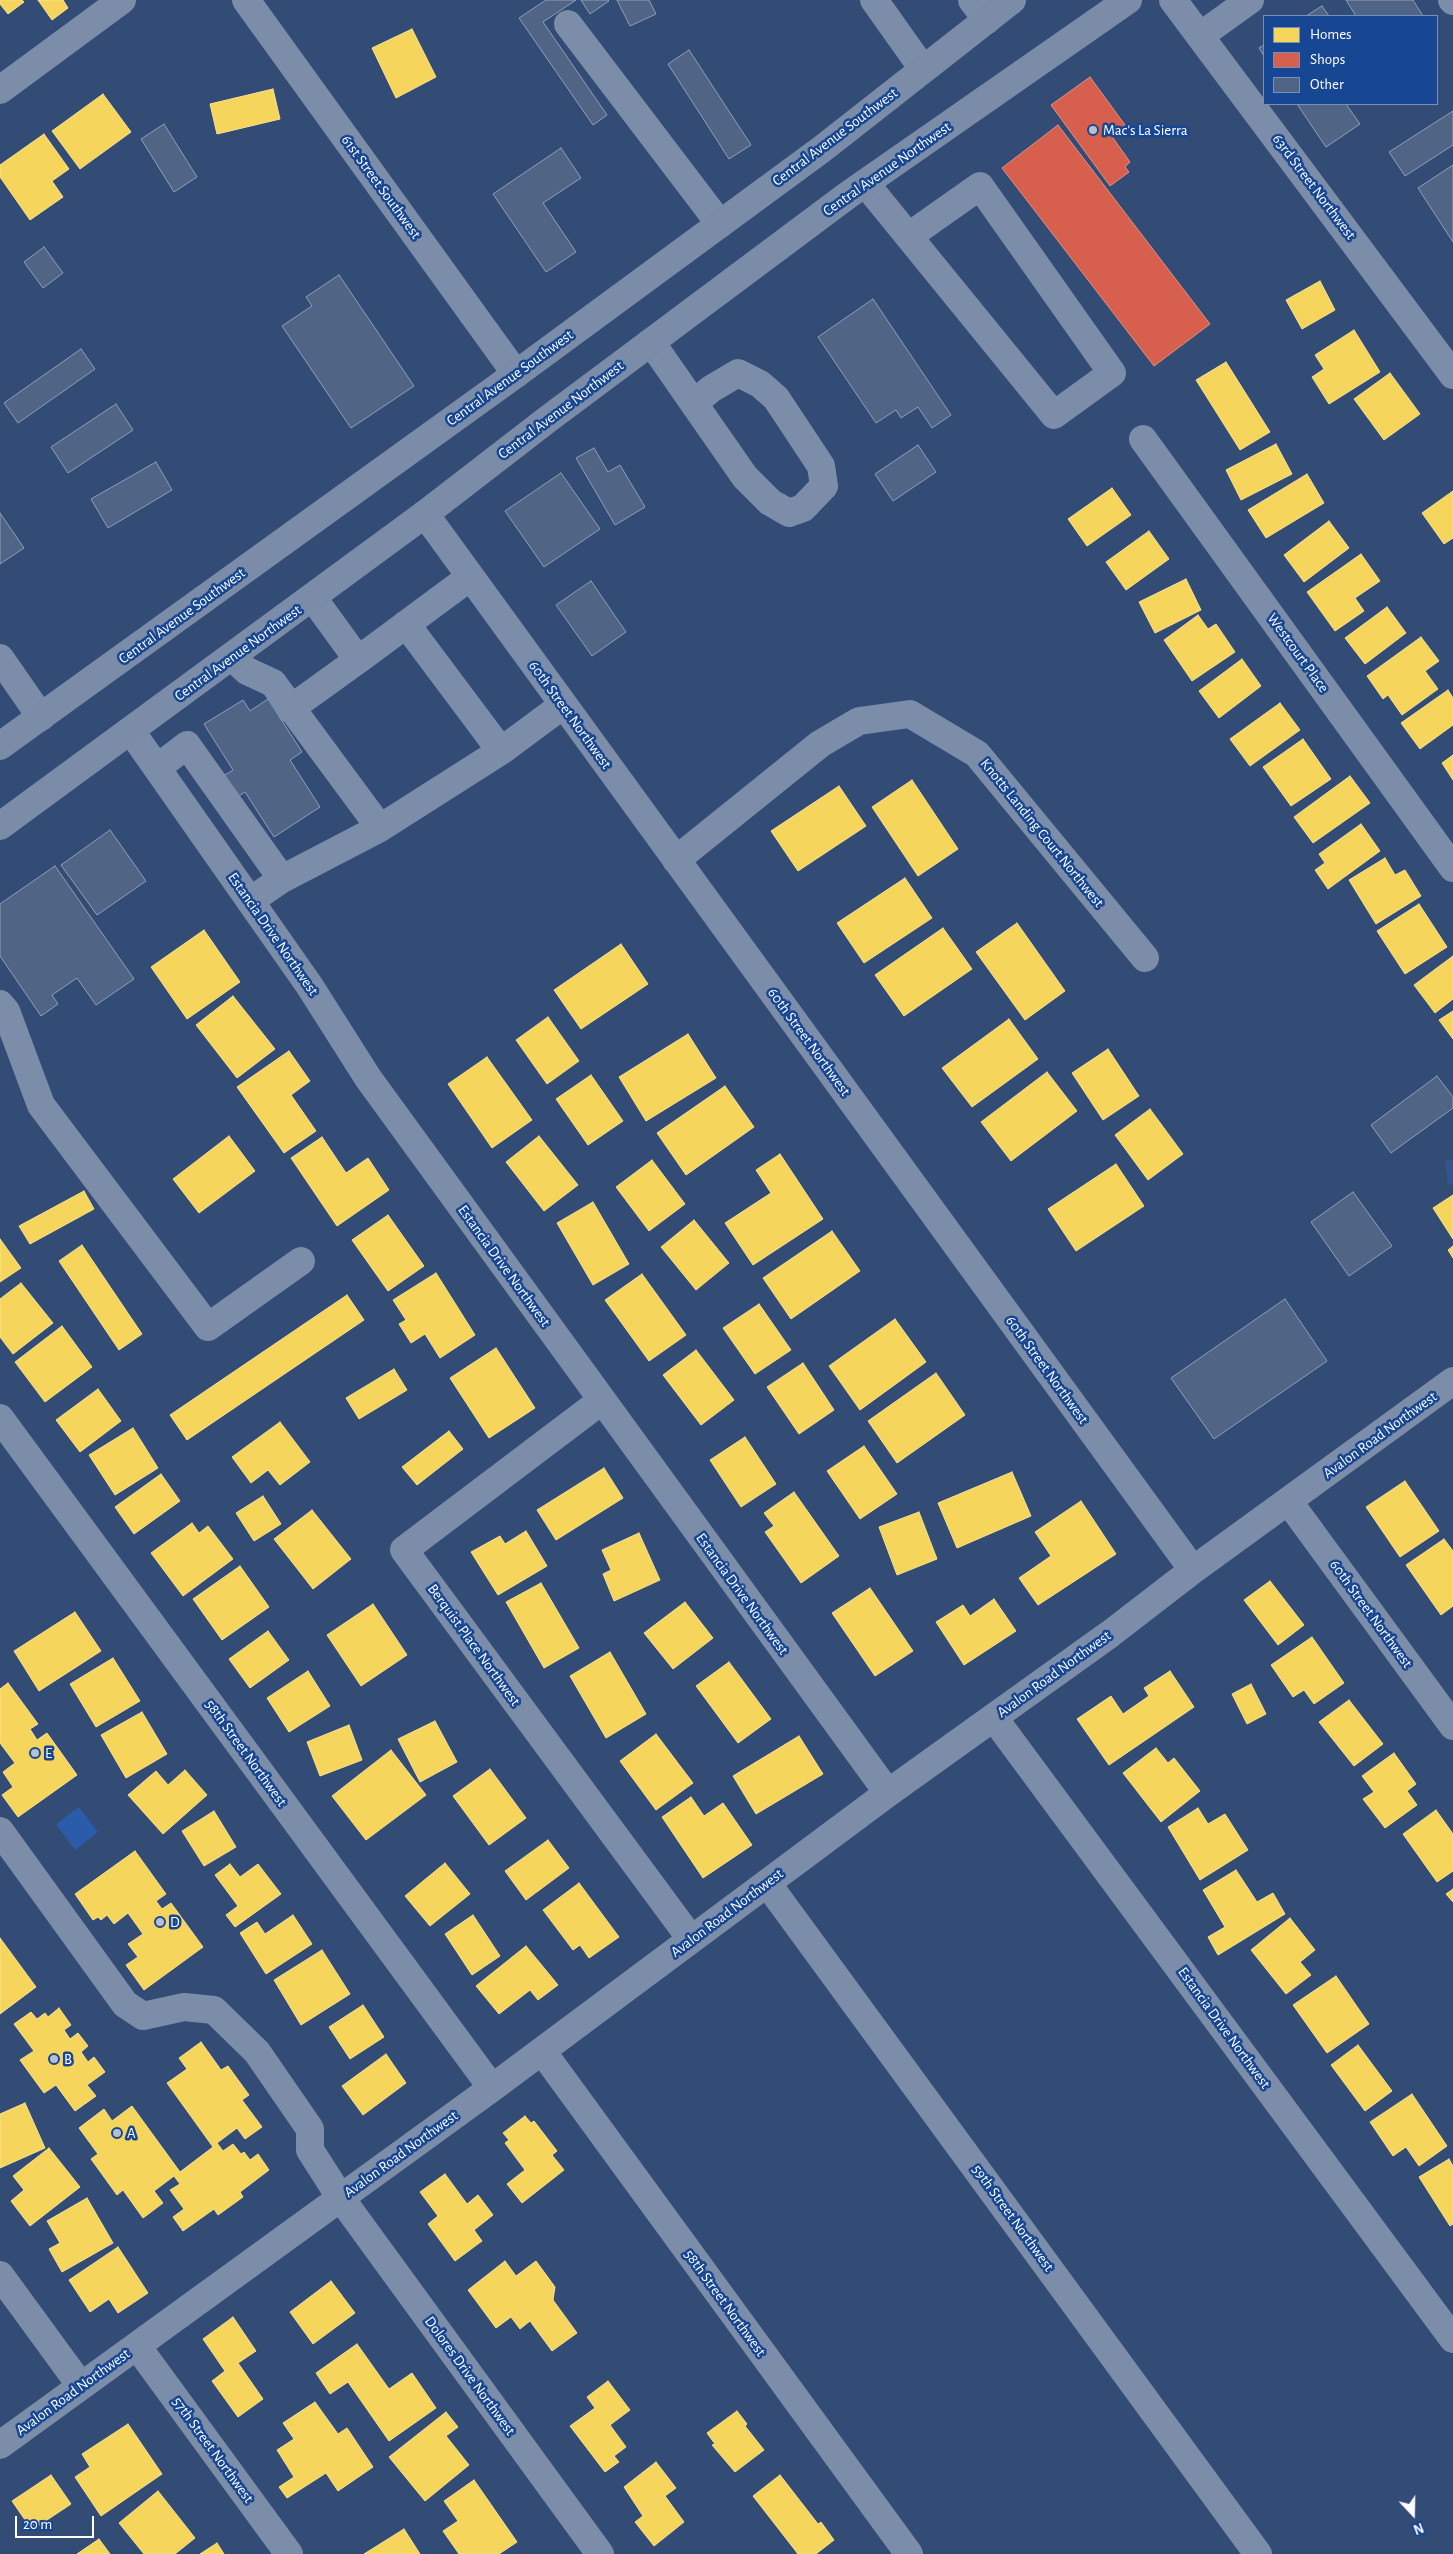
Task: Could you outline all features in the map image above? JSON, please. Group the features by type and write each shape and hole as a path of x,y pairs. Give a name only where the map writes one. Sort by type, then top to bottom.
{"main road":[{"name":"Central Avenue Southwest","path":"0,746 516,374 822,149 923,69 980,10 1012,0"},
{"name":"Central Avenue Northwest","path":"0,826 312,598 865,183 1128,0"}],"street":[{"path":"0,90 122,0"},
{"name":"61st Street Southwest","path":"246,0 516,374"},
{"path":"874,0 923,69"},
{"name":"63rd Street Northwest","path":"1173,0 1444,344 1453,375"},
{"path":"1200,36 1250,0"},
{"path":"568,24 720,224"},
{"path":"865,183 1054,415 1112,373 980,186 909,236"},
{"path":"651,342 745,478 770,502 789,513 803,508 824,486 821,466 776,398 760,384 738,373 711,389 694,403"},
{"name":"Westcourt Place","path":"1143,439 1453,868"},
{"name":"60th Street Northwest","path":"425,514 1193,1570"},
{"path":"290,709 470,577"},
{"path":"312,598 358,660"},
{"path":"406,624 501,751"},
{"path":"232,657 246,671 273,683 290,709 380,828"},
{"path":"0,658 41,717"},
{"path":"250,901 282,879 380,828 501,751 563,705"},
{"name":"Knotts Landing Court Northwest","path":"676,860 820,744 859,721 910,714 977,754 1144,958"},
{"name":"Estancia Drive Northwest","path":"131,731 309,985 368,1078 888,1793"},
{"path":"157,768 188,745 282,879"},
{"path":"0,1004 6,1011 41,1105 208,1328 301,1261"},
{"name":"Avalon Road Northwest","path":"0,2445 492,2088 888,1793 994,1718 1193,1570 1453,1381"},
{"name":"Berquist Place Northwest","path":"602,1401 404,1550 691,1939"},
{"name":"58th Street Northwest","path":"0,1418 492,2088"},
{"name":"60th Street Northwest","path":"1289,1502 1453,1726"},
{"name":"Estancia Drive Northwest","path":"994,1718 1453,2339"},
{"name":"Dolores Drive Northwest","path":"0,1831 125,2004 144,2016 184,2008 214,2010 257,2052 310,2129 310,2150 340,2198 600,2554"},
{"name":"59th Street Northwest","path":"767,1883 1258,2554"},
{"name":"58th Street Northwest","path":"542,2051 909,2554"},
{"path":"0,2275 81,2386"},
{"name":"57th Street Northwest","path":"137,2346 289,2554"}],"shaded area":[{"path":"1453,1160 1453,1184 1448,1185 1445,1161"},
{"path":"79,1807 98,1832 75,1850 56,1824"}],"building: Homes":[{"path":"0,0 22,0 24,2 8,14 0,4"},
{"path":"38,0 63,0 68,8 52,20"},
{"path":"412,29 436,77 396,98 372,48"},
{"path":"273,89 280,119 217,134 210,104"},
{"path":"103,94 131,132 80,169 52,131"},
{"path":"44,134 69,169 52,181 63,197 30,220 0,177 0,165"},
{"path":"1320,281 1335,310 1302,329 1286,300"},
{"path":"1354,330 1380,372 1329,404 1312,377 1324,369 1315,355"},
{"path":"1226,362 1270,432 1240,450 1196,380"},
{"path":"1390,373 1420,414 1384,440 1354,399"},
{"path":"1276,444 1292,474 1241,500 1226,470"},
{"path":"1307,474 1324,503 1266,538 1248,510"},
{"path":"1112,488 1131,515 1087,546 1068,519"},
{"path":"1453,491 1453,538 1444,544 1422,513"},
{"path":"1329,521 1349,548 1304,582 1284,555"},
{"path":"1149,531 1169,559 1126,590 1106,562"},
{"path":"1361,554 1380,581 1355,598 1364,611 1335,631 1307,592"},
{"path":"1186,579 1201,610 1155,633 1139,602"},
{"path":"1387,607 1406,633 1365,664 1345,638"},
{"path":"1198,615 1208,629 1216,624 1235,652 1192,681 1164,640"},
{"path":"1421,637 1439,661 1425,671 1438,689 1402,715 1388,695 1383,699 1367,676"},
{"path":"1242,659 1261,686 1219,718 1199,691"},
{"path":"1448,690 1453,698 1453,725 1420,749 1401,723"},
{"path":"1280,703 1300,730 1250,766 1230,739"},
{"path":"1303,739 1331,779 1291,806 1263,767"},
{"path":"1453,755 1453,780 1442,763"},
{"path":"1350,776 1370,803 1313,843 1294,817"},
{"path":"912,780 958,849 918,876 872,807"},
{"path":"839,786 866,826 798,871 771,831"},
{"path":"1361,824 1380,851 1328,889 1315,870 1325,863 1319,854"},
{"path":"1385,858 1395,875 1405,870 1421,896 1376,924 1349,880"},
{"path":"905,878 932,918 864,963 837,923"},
{"path":"1419,904 1447,947 1405,974 1377,931"},
{"path":"1017,923 1065,991 1025,1020 976,952"},
{"path":"943,928 972,969 904,1016 875,975"},
{"path":"204,930 240,982 187,1019 151,967"},
{"path":"621,944 648,984 581,1029 554,990"},
{"path":"1453,956 1453,999 1435,1013 1414,985"},
{"path":"233,996 275,1049 237,1078 196,1025"},
{"path":"1453,1011 1453,1039 1439,1020"},
{"path":"548,1017 579,1061 547,1084 516,1040"},
{"path":"1009,1019 1038,1059 972,1107 942,1068"},
{"path":"688,1034 716,1078 646,1121 619,1077"},
{"path":"1108,1049 1139,1096 1103,1120 1072,1073"},
{"path":"289,1051 310,1081 291,1095 316,1131 284,1153 237,1087"},
{"path":"487,1057 532,1120 492,1148 448,1084"},
{"path":"1047,1072 1077,1111 1011,1161 981,1122"},
{"path":"591,1075 623,1121 588,1145 556,1099"},
{"path":"725,1086 754,1127 686,1175 657,1133"},
{"path":"1150,1109 1183,1154 1148,1180 1115,1135"},
{"path":"229,1136 255,1171 199,1213 173,1179"},
{"path":"539,1136 578,1185 544,1211 506,1162"},
{"path":"322,1137 346,1173 368,1158 389,1190 337,1226 291,1158"},
{"path":"780,1154 823,1219 753,1265 725,1223 771,1193 756,1170"},
{"path":"652,1160 685,1204 649,1231 616,1187"},
{"path":"1116,1164 1144,1206 1076,1251 1048,1209"},
{"path":"84,1191 94,1209 30,1244 19,1226"},
{"path":"1453,1195 1453,1239 1433,1208"},
{"path":"593,1202 629,1264 593,1285 557,1223"},
{"path":"388,1215 424,1266 388,1291 352,1240"},
{"path":"694,1220 729,1263 696,1290 661,1247"},
{"path":"832,1231 860,1271 791,1319 763,1278"},
{"path":"0,1239 21,1268 0,1282"},
{"path":"82,1245 142,1334 119,1350 59,1261"},
{"path":"1453,1246 1453,1258 1448,1250"},
{"path":"436,1273 475,1335 440,1358 425,1334 411,1343 399,1324 406,1320 393,1300"},
{"path":"642,1274 686,1335 649,1361 605,1300"},
{"path":"21,1283 53,1323 13,1354 0,1337 0,1299"},
{"path":"347,1295 364,1320 187,1440 170,1415"},
{"path":"759,1304 791,1350 755,1374 723,1328"},
{"path":"895,1319 926,1362 860,1410 829,1366"},
{"path":"62,1326 92,1367 45,1402 15,1362"},
{"path":"496,1348 535,1408 489,1438 450,1378"},
{"path":"696,1350 734,1400 701,1425 663,1375"},
{"path":"803,1363 834,1410 799,1434 767,1387"},
{"path":"394,1369 407,1390 359,1419 346,1398"},
{"path":"936,1373 965,1415 897,1463 868,1421"},
{"path":"98,1389 121,1421 80,1452 56,1420"},
{"path":"280,1422 310,1462 280,1485 268,1470 251,1483 232,1457"},
{"path":"133,1428 158,1468 115,1495 89,1455"},
{"path":"449,1431 463,1449 417,1485 402,1467"},
{"path":"745,1437 776,1484 741,1507 710,1460"},
{"path":"864,1446 897,1494 860,1519 827,1471"},
{"path":"604,1468 623,1498 556,1540 537,1510"},
{"path":"1012,1472 1031,1516 957,1548 938,1503"},
{"path":"161,1474 180,1501 134,1534 115,1507"},
{"path":"1405,1481 1439,1531 1400,1557 1366,1507"},
{"path":"794,1492 839,1556 801,1583 765,1532 774,1526 764,1513"},
{"path":"263,1496 281,1524 254,1541 236,1513"},
{"path":"1081,1501 1116,1554 1038,1605 1019,1578 1051,1556 1035,1532"},
{"path":"312,1510 351,1559 313,1589 274,1539"},
{"path":"919,1512 937,1559 897,1575 879,1527"},
{"path":"192,1523 199,1533 208,1526 233,1559 183,1596 151,1553"},
{"path":"526,1531 547,1566 498,1595 471,1552 500,1536 505,1544"},
{"path":"639,1533 660,1580 614,1601 603,1574 611,1570 602,1550"},
{"path":"1444,1539 1453,1551 1453,1606 1441,1615 1406,1565"},
{"path":"240,1566 269,1607 222,1640 193,1599"},
{"path":"1270,1581 1304,1625 1278,1645 1244,1600"},
{"path":"541,1583 579,1648 544,1668 506,1602"},
{"path":"870,1588 913,1651 875,1676 832,1613"},
{"path":"994,1599 1016,1631 964,1665 936,1622 963,1605 970,1616"},
{"path":"685,1602 713,1638 673,1669 644,1633"},
{"path":"373,1604 407,1655 361,1686 327,1635"},
{"path":"75,1612 101,1651 39,1691 14,1651"},
{"path":"268,1631 289,1660 250,1688 229,1659"},
{"path":"1312,1637 1344,1683 1314,1704 1304,1690 1293,1697 1271,1665"},
{"path":"610,1652 646,1714 606,1738 570,1676"},
{"path":"113,1658 140,1701 96,1727 70,1684"},
{"path":"729,1662 771,1719 738,1743 696,1686"},
{"path":"308,1671 330,1706 289,1732 267,1698"},
{"path":"1170,1671 1194,1707 1109,1765 1077,1719 1111,1696 1123,1714 1149,1696 1144,1688"},
{"name":"E","path":"8,1683 38,1724 30,1729 37,1740 47,1733 77,1775 18,1817 2,1795 13,1787 3,1772 15,1763 0,1743 0,1689"},
{"path":"1251,1684 1266,1714 1247,1724 1232,1694"},
{"path":"1349,1700 1383,1744 1354,1766 1319,1722"},
{"path":"142,1712 167,1754 126,1778 101,1735"},
{"path":"435,1721 457,1762 420,1782 398,1739"},
{"path":"349,1725 362,1760 320,1776 307,1742"},
{"path":"656,1734 693,1783 656,1810 620,1761"},
{"path":"799,1736 823,1774 756,1814 733,1776"},
{"path":"1156,1748 1168,1763 1174,1758 1200,1791 1161,1822 1123,1773"},
{"path":"391,1750 426,1795 366,1840 332,1796"},
{"path":"1394,1753 1416,1784 1407,1791 1417,1805 1385,1828 1363,1799 1374,1792 1362,1776"},
{"path":"490,1769 526,1818 489,1845 453,1796"},
{"path":"185,1770 207,1795 163,1834 128,1795 156,1771 168,1785"},
{"path":"691,1797 704,1816 723,1803 752,1845 703,1878 662,1817"},
{"path":"1198,1808 1208,1824 1225,1814 1248,1850 1200,1880 1168,1827"},
{"path":"1436,1810 1453,1834 1453,1871 1437,1882 1403,1834"},
{"path":"214,1811 236,1847 204,1866 182,1831"},
{"path":"548,1840 569,1868 526,1900 505,1871"},
{"name":"D","path":"135,1851 166,1894 156,1901 162,1909 171,1903 203,1947 144,1990 126,1965 138,1957 128,1944 143,1934 128,1913 114,1924 107,1915 101,1920 98,1917 93,1920 75,1894"},
{"path":"445,1863 470,1894 430,1926 405,1896"},
{"path":"230,1864 240,1877 258,1864 281,1894 235,1927 226,1915 238,1906 215,1875"},
{"path":"1236,1870 1257,1902 1273,1893 1285,1914 1218,1955 1208,1937 1225,1927 1203,1890"},
{"path":"579,1883 619,1937 589,1958 580,1945 573,1950 543,1910"},
{"path":"1453,1889 1453,1902 1446,1894"},
{"path":"293,1915 312,1944 266,1974 240,1933 257,1922 265,1934"},
{"path":"473,1915 500,1956 472,1975 445,1934"},
{"path":"1290,1918 1315,1950 1300,1962 1311,1975 1286,1994 1251,1950"},
{"path":"0,1938 36,1987 0,2014"},
{"path":"526,1946 558,1985 538,2000 530,1990 499,2014 476,1986"},
{"path":"322,1950 350,1994 301,2025 274,1980"},
{"path":"1336,1976 1369,2024 1327,2053 1293,2005"},
{"path":"363,2005 384,2037 350,2059 329,2027"},
{"name":"B","path":"59,2008 71,2025 64,2030 70,2039 78,2033 88,2046 81,2052 88,2062 94,2057 105,2072 87,2085 96,2096 75,2111 56,2085 44,2093 20,2060 34,2051 14,2024 31,2012 37,2019 45,2013 48,2017"},
{"name":"A","path":"201,2042 221,2070 228,2066 249,2095 242,2100 262,2127 245,2139 237,2128 217,2143 223,2151 233,2144 241,2154 244,2152 250,2160 258,2154 269,2170 240,2192 243,2197 218,2215 214,2209 183,2231 173,2217 184,2209 170,2190 180,2184 174,2176 154,2191 163,2203 143,2218 123,2190 117,2195 91,2159 98,2154 79,2128 104,2109 112,2121 132,2106 180,2172 213,2147 167,2083 187,2069 179,2058"},
{"path":"1358,2045 1392,2091 1365,2111 1331,2065"},
{"path":"386,2054 406,2083 363,2115 342,2086"},
{"path":"1412,2094 1447,2146 1419,2166 1406,2147 1393,2156 1370,2122"},
{"path":"25,2103 45,2148 0,2168 0,2114"},
{"path":"525,2116 531,2123 534,2121 557,2151 552,2155 564,2170 522,2203 507,2184 525,2170 505,2143 509,2140 503,2133"},
{"path":"49,2148 80,2187 30,2226 11,2201 24,2190 13,2176"},
{"path":"1449,2159 1453,2166 1453,2224 1450,2226 1419,2177"},
{"path":"445,2174 467,2204 478,2195 493,2215 474,2230 482,2241 455,2261 428,2224 438,2216 420,2192"},
{"path":"87,2198 113,2243 62,2272 49,2249 60,2243 47,2221"},
{"path":"118,2247 148,2293 118,2313 109,2299 90,2312 69,2280"},
{"path":"505,2261 516,2276 536,2261 555,2287 553,2300 577,2333 552,2351 530,2321 520,2329 511,2317 496,2328 468,2290"},
{"path":"331,2281 355,2313 313,2344 290,2312"},
{"path":"233,2317 256,2351 238,2363 263,2399 238,2417 212,2381 225,2371 203,2339"},
{"path":"357,2344 389,2389 412,2373 436,2408 389,2441 348,2382 330,2394 316,2373"},
{"path":"608,2381 630,2410 610,2425 626,2447 614,2456 619,2462 605,2472 570,2426 595,2408 587,2397"},
{"path":"315,2402 338,2434 347,2428 373,2467 338,2491 326,2473 287,2498 279,2487 294,2477 277,2450 294,2439 283,2423"},
{"path":"737,2411 747,2424 745,2426 764,2450 735,2472 712,2445 715,2444 707,2433"},
{"path":"446,2412 458,2427 446,2436 469,2465 425,2501 389,2457"},
{"path":"128,2424 162,2474 101,2516 75,2477 90,2467 82,2454"},
{"path":"656,2462 676,2488 665,2496 684,2522 654,2546 635,2522 643,2516 624,2487"},
{"path":"51,2475 71,2504 32,2530 12,2501"},
{"path":"780,2475 818,2524 821,2522 834,2540 816,2554 798,2554 753,2496"},
{"path":"474,2480 517,2542 499,2554 459,2554 443,2531 458,2521 444,2501"},
{"path":"158,2491 195,2538 175,2554 144,2554 119,2523"},
{"path":"404,2529 420,2554 364,2554"},
{"path":"99,2539 110,2554 77,2554"},
{"path":"217,2543 224,2554 200,2554"}],"building: Shops":[{"name":"Mac's La Sierra","path":"1090,77 1125,125 1111,135 1130,162 1125,167 1129,172 1110,186 1051,105"},
{"path":"1058,125 1210,324 1154,366 1002,168"}],"building: Other":[{"path":"546,0 576,0 543,22 607,115 593,125 519,18"},
{"path":"581,0 608,0 609,1 590,14"},
{"path":"617,0 649,0 656,14 630,26"},
{"path":"1346,0 1413,0 1422,15 1355,15"},
{"path":"1322,6 1328,15 1308,15"},
{"path":"1263,46 1263,54 1259,48"},
{"path":"689,50 751,145 729,159 668,64"},
{"path":"1298,105 1347,105 1360,124 1326,147"},
{"path":"1453,111 1453,145 1405,176 1389,152"},
{"path":"164,124 197,177 174,192 141,139"},
{"path":"561,148 581,178 543,203 576,252 546,272 493,194"},
{"path":"1453,165 1453,242 1418,188"},
{"path":"44,247 63,273 43,288 24,262"},
{"path":"339,275 414,386 351,428 282,326 312,306 306,297"},
{"path":"873,299 951,415 932,428 918,407 901,418 896,410 876,423 818,337"},
{"path":"81,349 95,369 18,423 4,403"},
{"path":"116,404 133,430 68,473 51,447"},
{"path":"918,445 936,472 893,501 875,474"},
{"path":"594,448 608,472 620,465 645,507 615,525 576,458"},
{"path":"156,462 172,490 108,528 91,499"},
{"path":"561,473 600,529 544,567 505,511"},
{"path":"0,513 24,548 0,564"},
{"path":"591,581 626,632 592,656 556,605"},
{"path":"268,699 302,752 290,760 320,807 274,837 245,792 231,801 217,780 233,770 204,724 243,700 250,711"},
{"path":"110,830 146,881 97,915 61,865"},
{"path":"55,866 134,979 96,1005 77,978 52,995 58,1004 41,1016 0,956 0,904"},
{"path":"1437,1076 1453,1097 1453,1108 1391,1153 1371,1125"},
{"path":"1353,1192 1392,1246 1349,1276 1311,1222"},
{"path":"1285,1299 1327,1361 1214,1439 1171,1378"}],"place":[{"name":"Mac's La Sierra","path":"1093,130"},
{"name":"E","path":"35,1753"},
{"name":"D","path":"160,1922"},
{"name":"B","path":"54,2059"},
{"name":"A","path":"117,2133"}]}
